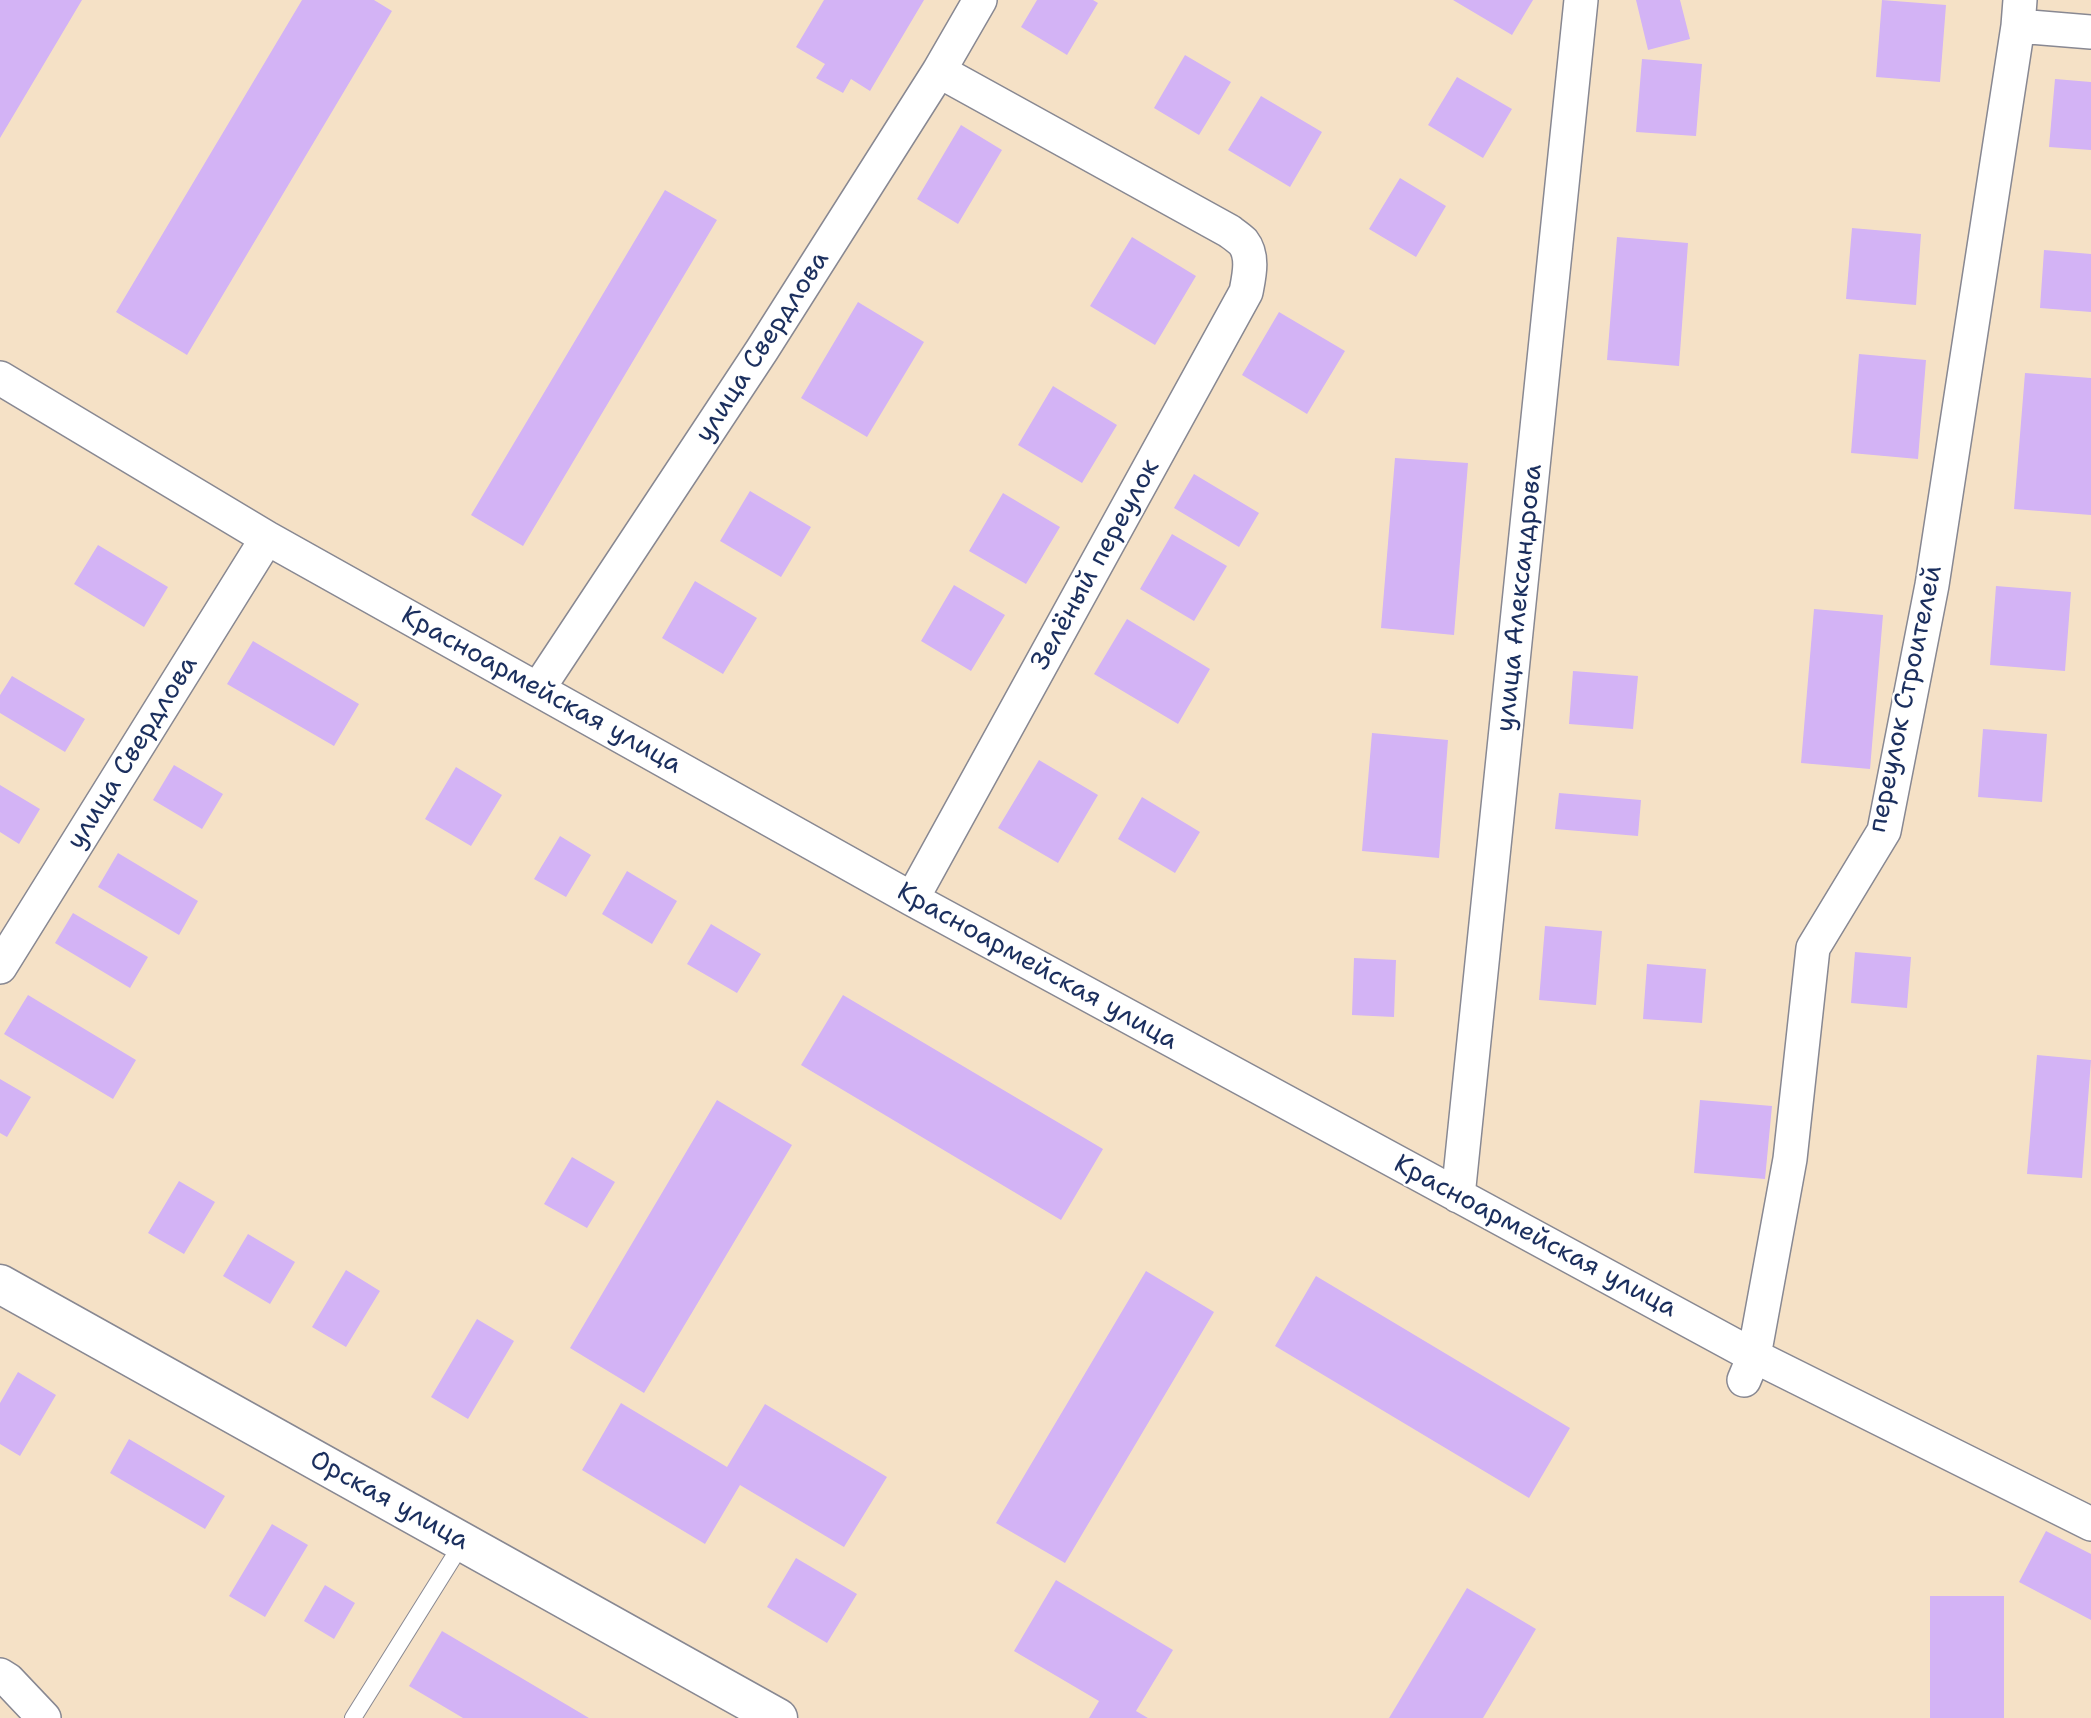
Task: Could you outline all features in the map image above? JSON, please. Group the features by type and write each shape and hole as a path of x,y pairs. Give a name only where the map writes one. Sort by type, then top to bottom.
{"street":[{"name":"улица Свердлова","path":"538,689 762,351 939,71 980,0"},
{"name":"улица Александрова","path":"1458,1196 1581,0"},
{"path":"2019,13 2091,32"},
{"name":"переулок Строителей","path":"1749,1368 1790,1159 1813,948 1884,831 1931,585 2019,13"},
{"name":"Зелёный переулок","path":"912,899 1247,292 1250,271 1249,256 1243,242 1229,231 939,71"},
{"name":"Красноармейская улица","path":"0,378 267,538 912,899 1458,1196 1749,1368 2091,1524"},
{"name":"улица Свердлова","path":"0,967 267,538"},
{"name":"Орская улица","path":"0,1284 778,1718"},
{"path":"0,1675 44,1718"}],"lane":[{"path":"353,1718 463,1542"}],"building":[{"path":"0,0 82,0 0,138"},
{"path":"302,0 374,0 392,11 187,355 116,312"},
{"path":"824,0 924,0 870,91 851,79 843,93 816,78 825,64 796,47"},
{"path":"1037,0 1093,0 1098,3 1067,55 1021,27"},
{"path":"1453,0 1533,0 1512,35"},
{"path":"1636,0 1680,0 1690,39 1648,50"},
{"path":"1882,0 1946,5 1940,82 1876,77"},
{"path":"1185,55 1231,82 1199,135 1154,108"},
{"path":"1642,59 1702,64 1696,136 1636,132"},
{"path":"1457,77 1512,109 1483,158 1428,125"},
{"path":"2055,79 2091,82 2091,150 2049,147"},
{"path":"1261,96 1322,132 1290,187 1228,150"},
{"path":"961,125 1002,150 958,224 917,199"},
{"path":"1400,178 1446,206 1416,257 1369,229"},
{"path":"665,190 717,220 523,546 471,515"},
{"path":"1852,228 1921,234 1916,305 1846,299"},
{"path":"1132,237 1196,276 1155,345 1090,306"},
{"path":"1617,237 1688,243 1679,366 1607,360"},
{"path":"2044,250 2091,254 2091,312 2040,308"},
{"path":"858,302 924,342 867,437 801,398"},
{"path":"1279,312 1345,351 1307,414 1242,375"},
{"path":"1859,354 1926,360 1918,459 1851,453"},
{"path":"2025,373 2091,378 2091,515 2014,509"},
{"path":"1053,386 1117,425 1082,483 1018,445"},
{"path":"1395,458 1468,463 1454,635 1381,628"},
{"path":"1194,474 1259,513 1239,547 1174,508"},
{"path":"750,491 811,527 781,577 720,541"},
{"path":"1003,493 1060,527 1026,584 969,551"},
{"path":"1172,534 1227,566 1194,621 1140,589"},
{"path":"98,545 168,587 144,627 74,584"},
{"path":"695,581 757,618 723,674 662,638"},
{"path":"954,585 1005,615 971,671 921,641"},
{"path":"1996,586 2071,592 2065,671 1990,665"},
{"path":"1814,609 1883,615 1870,769 1801,763"},
{"path":"1127,619 1210,669 1178,724 1094,674"},
{"path":"253,641 359,704 334,746 227,684"},
{"path":"1573,671 1638,676 1633,729 1569,724"},
{"path":"12,676 85,719 65,752 0,713 0,695"},
{"path":"1983,729 2047,734 2042,802 1978,797"},
{"path":"1372,733 1448,740 1439,858 1362,851"},
{"path":"1039,760 1098,795 1058,863 998,828"},
{"path":"174,765 223,794 202,829 153,800"},
{"path":"456,767 502,795 471,846 425,819"},
{"path":"0,785 40,809 19,844 0,832"},
{"path":"1559,793 1641,800 1638,836 1555,829"},
{"path":"1142,797 1200,832 1175,873 1118,839"},
{"path":"560,836 591,855 566,897 534,879"},
{"path":"118,853 198,901 179,935 98,887"},
{"path":"627,871 677,901 652,944 602,914"},
{"path":"73,913 148,957 130,988 55,943"},
{"path":"711,924 761,954 737,993 687,964"},
{"path":"1545,926 1602,931 1596,1005 1539,1000"},
{"path":"1855,952 1911,957 1907,1008 1851,1003"},
{"path":"1354,958 1396,960 1394,1017 1352,1015"},
{"path":"1647,964 1706,969 1702,1023 1643,1019"},
{"path":"28,995 136,1060 113,1099 4,1034"},
{"path":"843,995 1103,1149 1061,1220 801,1065"},
{"path":"2037,1055 2091,1060 2082,1178 2027,1174"},
{"path":"0,1079 31,1097 7,1137 0,1133"},
{"path":"717,1100 792,1145 644,1393 570,1348"},
{"path":"1700,1100 1772,1106 1765,1179 1694,1173"},
{"path":"572,1157 615,1182 587,1228 544,1204"},
{"path":"179,1181 215,1202 184,1254 148,1233"},
{"path":"248,1234 295,1262 270,1304 223,1276"},
{"path":"346,1270 380,1291 346,1347 312,1327"},
{"path":"1146,1271 1214,1312 1065,1563 996,1523"},
{"path":"1316,1276 1570,1428 1529,1498 1275,1346"},
{"path":"477,1319 514,1341 468,1419 431,1397"},
{"path":"18,1372 56,1395 20,1456 0,1444 0,1403"},
{"path":"621,1403 727,1467 765,1404 887,1477 844,1547 740,1485 705,1544 582,1470"},
{"path":"129,1439 225,1496 205,1529 110,1473"},
{"path":"272,1524 308,1545 265,1617 229,1596"},
{"path":"2046,1531 2091,1554 2091,1620 2019,1582"},
{"path":"796,1558 857,1594 827,1643 767,1607"},
{"path":"1056,1580 1173,1650 1136,1711 1148,1718 1089,1718 1099,1701 1014,1651"},
{"path":"325,1585 355,1603 334,1639 304,1621"},
{"path":"1467,1588 1536,1629 1483,1718 1389,1718"},
{"path":"1930,1596 2004,1596 2004,1718 1930,1718"},
{"path":"442,1631 589,1718 463,1718 409,1686"}]}
